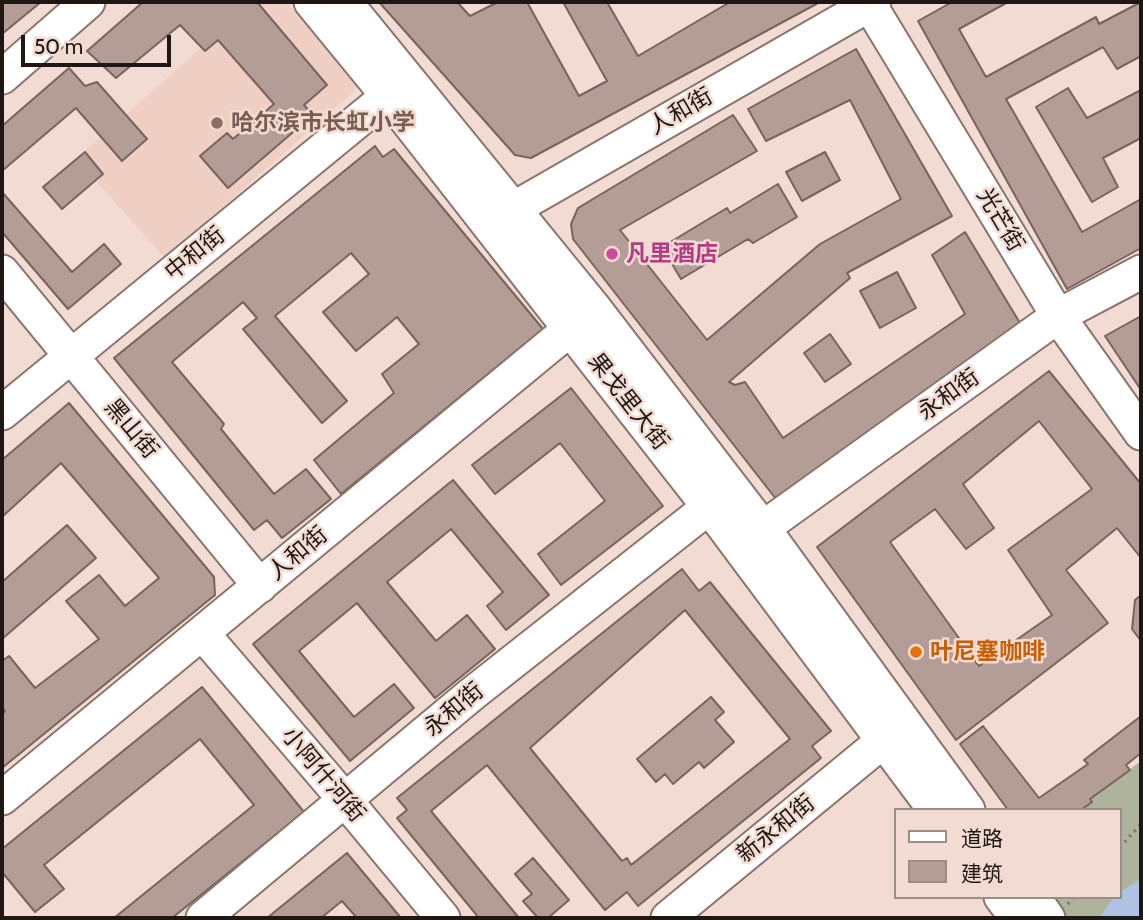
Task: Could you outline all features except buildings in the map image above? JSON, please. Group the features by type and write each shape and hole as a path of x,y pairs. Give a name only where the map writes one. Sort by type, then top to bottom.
{"street":[{"path":"2,77 88,2"},
{"name":"果戈里大街","path":"311,2 388,96 502,218"},
{"name":"果戈里大街","path":"345,2 502,218 583,319 763,528 967,808"},
{"name":"人和街","path":"502,218 871,3"},
{"name":"光芒街","path":"871,3 1058,316 1141,433"},
{"name":"中和街","path":"2,413 388,96"},
{"name":"黑山街","path":"2,272 260,586"},
{"name":"永和街","path":"763,528 1058,316 1141,272"},
{"name":"果戈里大街","path":"583,319 709,507 933,808"},
{"name":"人和街","path":"2,798 583,319"},
{"name":"永和街","path":"204,918 472,694 709,507"},
{"name":"小阿什河街","path":"202,633 443,918"},
{"name":"新永和街","path":"668,918 883,741"},
{"path":"1003,899 1017,918"},
{"path":"1034,899 1048,918"}],"path":[{"path":"1122,845 1141,824"}],"shaded area":[{"name":"哈尔滨市长虹小学","path":"253,2 287,2 359,87 165,258 76,159"}],"green space":[{"path":"1141,761 1141,918 1064,918 1050,899 1122,899 1122,808 1079,808"}],"water":[{"path":"1141,879 1141,918 1099,918 1113,899 1122,899 1122,891"}],"place":[{"name":"哈尔滨市长虹小学","path":"217,123"},
{"name":"凡里酒店","path":"612,254"},
{"name":"叶尼塞咖啡","path":"916,652"}]}
